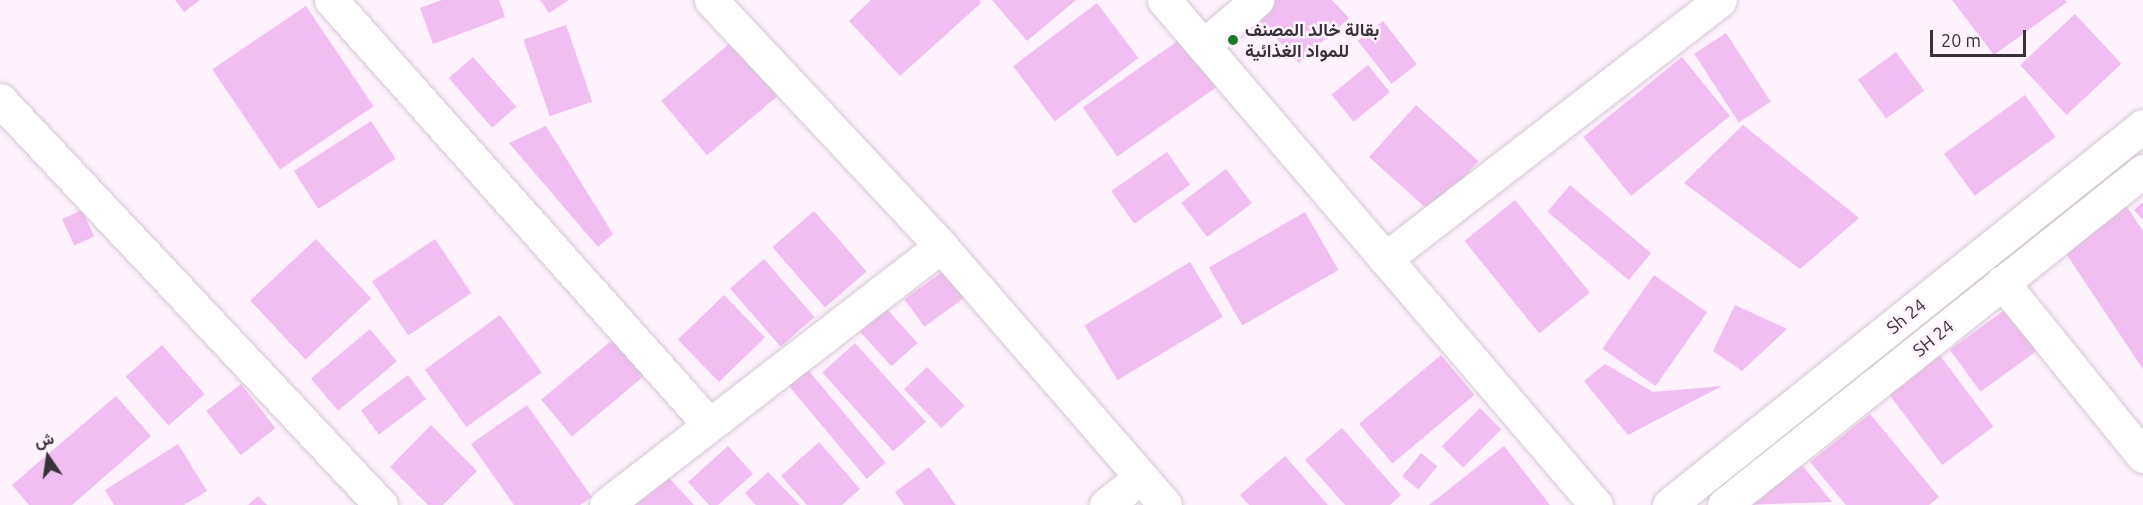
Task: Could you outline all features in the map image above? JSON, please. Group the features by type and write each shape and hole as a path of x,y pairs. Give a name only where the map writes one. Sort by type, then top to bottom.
{"street":[{"path":"331,0 707,422"},
{"path":"711,0 941,246 1165,505"},
{"path":"1164,0 1596,505"},
{"path":"1204,45 1257,0"},
{"path":"1385,259 1720,0"},
{"path":"0,100 381,505"},
{"name":"Sh 24","path":"1669,505 2143,126"},
{"name":"SH 24","path":"1724,505 2143,171"},
{"path":"606,505 707,422 941,246"},
{"path":"2002,282 2143,456"},
{"path":"1106,505 1140,478"}],"building":[{"path":"175,0 200,0 184,12"},
{"path":"442,0 499,0 505,17 433,44 420,8"},
{"path":"540,0 569,0 549,13"},
{"path":"871,0 979,0 981,3 900,76 849,21"},
{"path":"992,0 1076,0 1027,41"},
{"path":"1263,0 1332,0 1349,18 1299,63 1251,11"},
{"path":"1952,0 2065,0 2067,2 1994,55"},
{"path":"1097,3 1139,58 1055,121 1013,66"},
{"path":"306,6 374,106 280,170 212,69"},
{"path":"2075,14 2121,64 2067,115 2020,65"},
{"path":"1383,21 1417,64 1392,84 1358,41"},
{"path":"566,25 592,102 550,116 523,40"},
{"path":"1726,33 1771,102 1739,122 1694,54"},
{"path":"741,34 787,88 707,155 661,101"},
{"path":"1182,38 1216,87 1117,157 1083,107"},
{"path":"1896,52 1924,91 1886,118 1858,80"},
{"path":"473,57 516,107 492,128 449,78"},
{"path":"1682,57 1730,116 1631,196 1583,137"},
{"path":"1368,65 1390,92 1354,122 1331,95"},
{"path":"2025,95 2056,137 1975,196 1944,154"},
{"path":"1416,105 1478,161 1432,213 1369,157"},
{"path":"371,121 396,159 318,209 294,171"},
{"path":"1743,125 1859,218 1800,269 1684,183"},
{"path":"546,126 613,234 598,247 509,143"},
{"path":"1167,152 1190,185 1134,224 1111,191"},
{"path":"1226,169 1252,203 1207,237 1181,203"},
{"path":"1570,185 1651,253 1629,280 1548,212"},
{"path":"1515,200 1590,292 1539,333 1464,241"},
{"path":"2143,202 2143,220 2134,210"},
{"path":"2125,204 2143,231 2143,369 2061,246"},
{"path":"82,210 94,236 74,246 62,219"},
{"path":"814,211 866,271 825,307 772,247"},
{"path":"1305,212 1338,270 1242,326 1209,268"},
{"path":"316,239 371,298 305,360 250,300"},
{"path":"435,239 471,293 408,335 372,281"},
{"path":"764,259 815,317 781,347 730,289"},
{"path":"1190,262 1223,317 1118,380 1085,325"},
{"path":"953,264 973,292 924,327 904,299"},
{"path":"1654,275 1707,312 1656,386 1602,349"},
{"path":"724,295 765,337 719,382 678,339"},
{"path":"2017,301 2048,343 1980,392 1950,350"},
{"path":"1735,305 1787,329 1742,371 1713,351"},
{"path":"886,308 917,343 891,366 860,331"},
{"path":"500,315 542,372 466,427 425,370"},
{"path":"370,329 397,361 338,411 311,378"},
{"path":"617,336 648,373 572,436 541,400"},
{"path":"855,343 926,422 893,451 822,372"},
{"path":"162,345 205,394 168,426 126,376"},
{"path":"1932,345 1993,426 1942,465 1881,384"},
{"path":"1441,355 1474,395 1392,464 1359,424"},
{"path":"1605,364 1653,392 1722,386 1628,435 1584,381"},
{"path":"927,367 965,406 941,428 904,389"},
{"path":"808,370 886,463 867,479 789,386"},
{"path":"408,375 426,399 379,434 361,411"},
{"path":"241,384 275,428 241,455 206,411"},
{"path":"116,396 151,436 72,505 29,505 12,485"},
{"path":"527,405 592,497 580,505 514,505 471,444"},
{"path":"1480,408 1501,429 1463,467 1442,446"},
{"path":"1870,414 1939,497 1929,505 1846,505 1810,462"},
{"path":"431,425 477,471 443,505 428,505 390,467"},
{"path":"1342,428 1401,495 1390,505 1345,505 1305,460"},
{"path":"819,442 860,489 842,505 807,505 781,476"},
{"path":"178,444 207,491 184,505 114,505 105,490"},
{"path":"728,446 753,474 718,505 709,505 688,482"},
{"path":"1504,446 1550,505 1429,505"},
{"path":"1421,453 1437,466 1418,490 1402,476"},
{"path":"1285,456 1328,505 1249,505 1240,495"},
{"path":"1798,460 1832,502 1742,505"},
{"path":"929,467 956,505 904,505 895,492"},
{"path":"660,468 694,505 627,505"},
{"path":"768,472 800,505 756,505 745,493"},
{"path":"258,496 267,505 248,505"}],"place":[{"name":"بقالة خالد المصنف للمواد الغذائية","path":"1233,40"}]}
